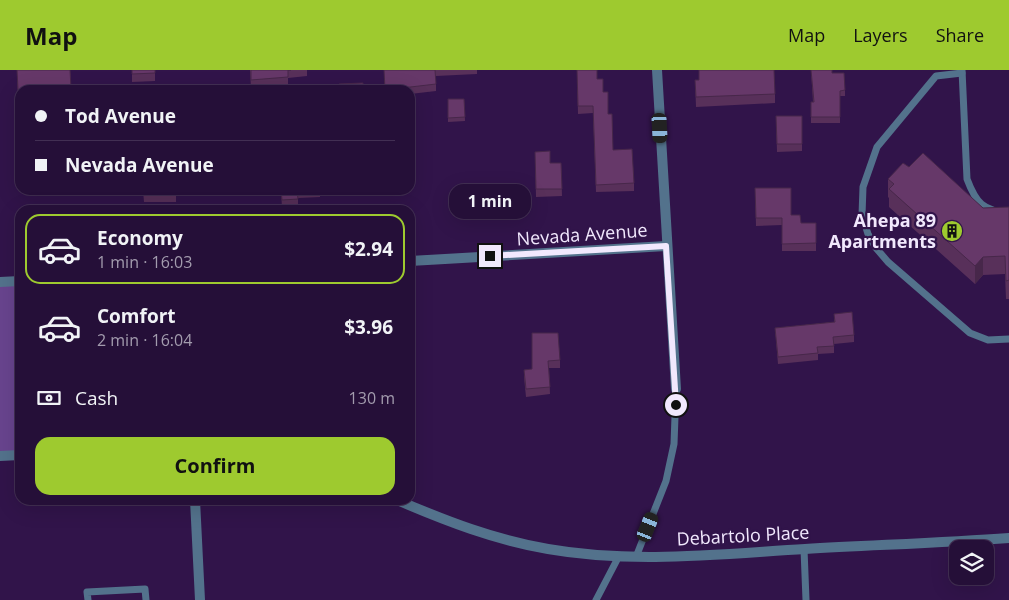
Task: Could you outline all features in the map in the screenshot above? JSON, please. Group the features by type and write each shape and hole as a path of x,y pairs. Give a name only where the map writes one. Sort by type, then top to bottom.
{"street":[{"path":"657,70 676,389"},
{"name":"Nevada Avenue","path":"415,260 666,246"},
{"path":"0,282 15,281"},
{"path":"0,456 15,455"},
{"path":"194,505 200,600"},
{"name":"Debartolo Place","path":"409,505 457,526 548,550 636,557 707,556 1009,538"}],"lane":[{"path":"1009,213 996,212 982,206 973,195 967,179 962,71 936,76 877,147 862,187 862,215 872,241 888,262 970,333 988,340 1009,339"},
{"path":"636,557 666,482 674,444 676,389"},
{"path":"804,549 806,600"},
{"path":"596,600 619,556"},
{"path":"88,600 87,592 145,589 146,600"}],"shaded area":[{"path":"15,281 15,455 0,456 0,282"}],"building":[{"path":"17,70 70,70 71,85 18,85"},
{"path":"132,70 155,70 155,73 132,74"},
{"path":"251,70 288,70 288,77 251,80"},
{"path":"384,70 435,70 436,84 415,86 385,85"},
{"path":"577,70 597,70 597,79 603,79 603,92 608,92 608,114 612,114 613,150 632,149 634,183 596,185 593,106 578,106"},
{"path":"699,70 774,70 775,94 696,97 695,80 699,80"},
{"path":"811,70 832,70 832,73 844,73 845,90 840,91 840,117 811,117 811,102 814,102"},
{"path":"363,83 363,85 339,85"},
{"path":"448,99 464,99 465,117 448,118"},
{"path":"776,116 802,116 802,144 777,144"},
{"path":"550,151 550,163 561,163 562,189 536,189 535,152"},
{"name":"Ahepa 89 Apartments","path":"923,153 983,208 1009,207 1009,280 1006,281 1005,256 983,257 975,266 889,189 894,184 888,179 903,163 909,167"},
{"path":"755,188 791,188 791,215 800,215 801,223 816,223 816,243 782,244 782,218 756,218"},
{"path":"282,195 298,195 298,199 282,200"},
{"path":"852,312 854,335 833,337 834,346 817,347 818,353 778,357 775,328 835,322 834,314"},
{"path":"532,333 558,333 560,360 548,361 550,387 526,389 524,370 532,369"}],"place":[{"name":"Ahepa 89 Apartments","path":"952,231"}],"route":[{"path":"490,256 666,246 676,377 676,405"}]}
